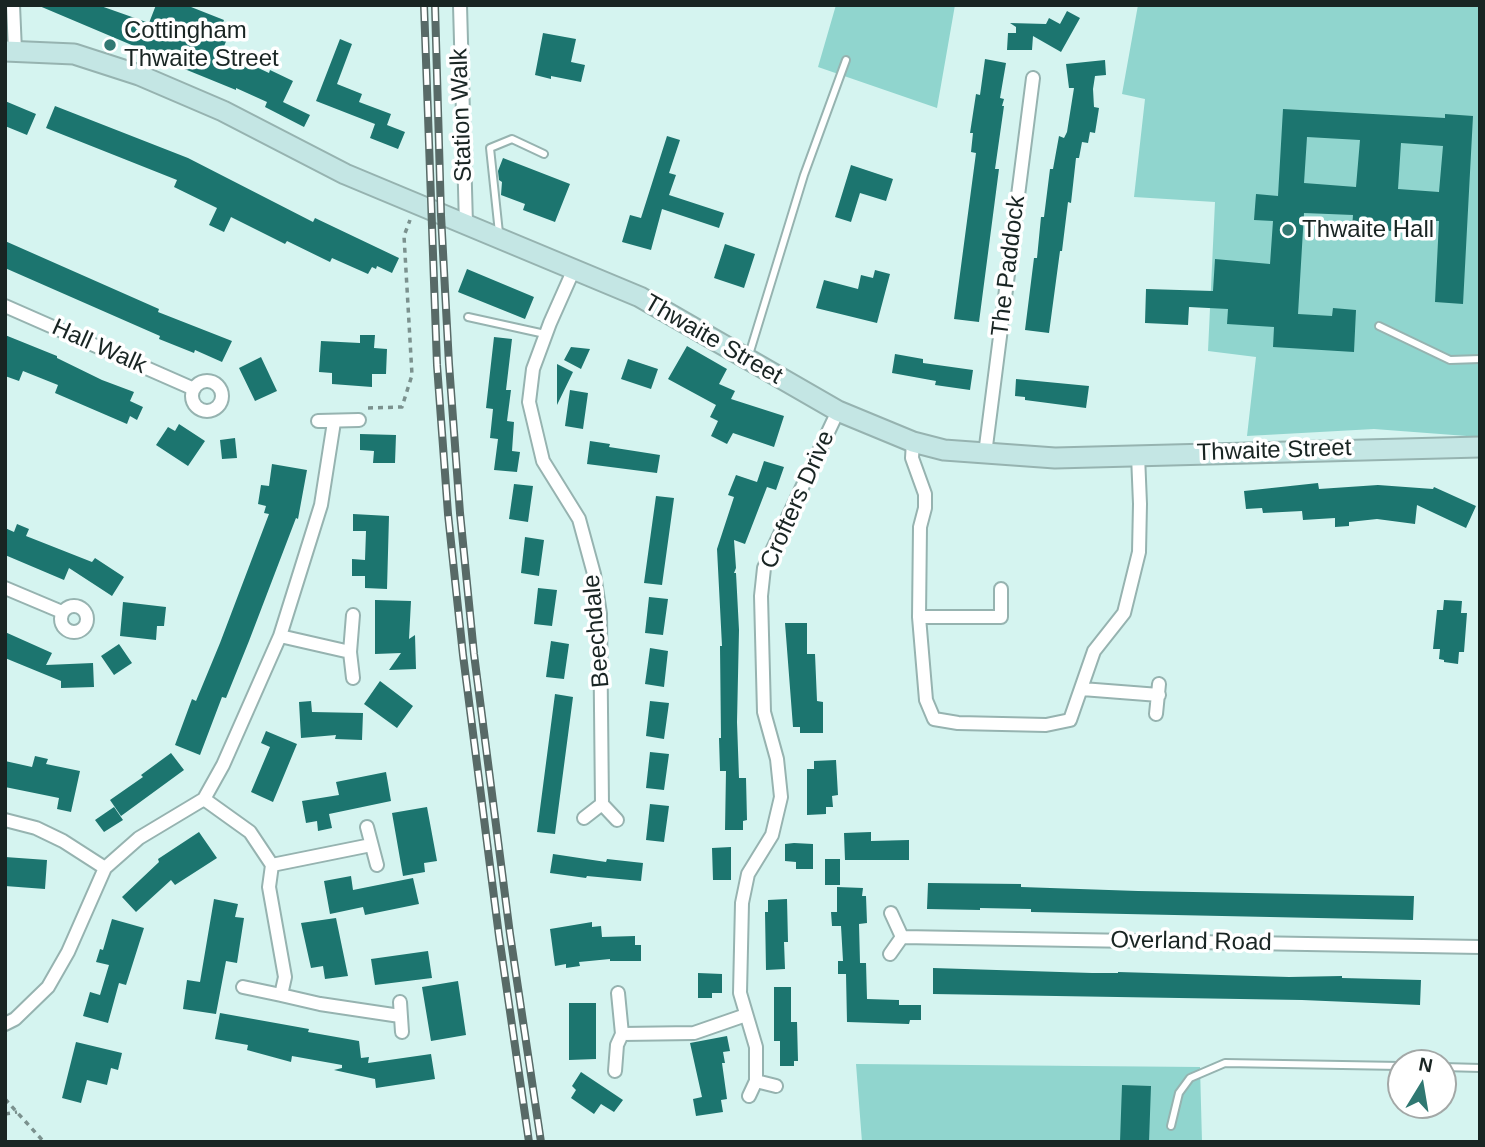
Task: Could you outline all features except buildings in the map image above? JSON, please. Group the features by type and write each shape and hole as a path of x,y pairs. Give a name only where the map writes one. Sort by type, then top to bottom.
{"main road":[{"name":"Thwaite Street","path":"10,51 74,54 139,75 223,111 345,174 640,297 838,411 913,442 944,450 1055,458 1480,447"},
{"name":"Thwaite Street","path":"1446,449 1480,461"}],"street":[{"path":"10,51 13,5"},
{"name":"Station Walk","path":"460,5 466,225"},
{"name":"The Paddock","path":"985,454 1032,78"},
{"name":"Beechdale","path":"574,269 545,334 533,369 529,402 543,461 579,519 594,574 601,640 602,804"},
{"name":"Hall Walk","path":"5,306 194,389"},
{"name":"Crofters Drive","path":"750,1096 756,1082 756,1047 740,993 742,903 748,874 772,835 781,797 777,759 764,712 761,596 764,568 838,411"},
{"path":"317,421 359,420"},
{"path":"5,1024 15,1019 48,987 68,952 105,868 139,838 204,799 223,765 280,636 321,505 334,422"},
{"path":"913,442 912,458 925,494 920,527 919,617 926,700 934,719 958,723 1046,724 1070,720 1094,650 1124,613 1139,552 1138,455"},
{"path":"5,588 62,611"},
{"path":"919,617 1001,617 1001,589"},
{"path":"353,615 350,652 353,678"},
{"path":"280,636 350,652"},
{"path":"1082,690 1159,689 1156,714"},
{"path":"204,799 250,832 272,864 269,887 285,976 281,995"},
{"path":"584,818 602,804 617,820"},
{"path":"5,820 36,828 63,841 105,868"},
{"path":"367,827 377,865"},
{"path":"272,864 371,845"},
{"path":"890,954 902,937 891,913"},
{"name":"Overland Road","path":"902,937 1480,947"},
{"path":"243,988 400,1017"},
{"path":"615,1071 617,1045 622,1034 618,993"},
{"path":"400,1002 401,1032"},
{"path":"622,1034 694,1032 746,1015"},
{"path":"756,1082 776,1086"}],"lane":[{"path":"748,360 804,175 846,60"},
{"path":"499,238 490,148 512,139 544,154"},
{"path":"468,317 545,334"},
{"path":"1379,326 1450,360 1480,359"},
{"path":"1171,1126 1180,1093 1191,1078 1225,1063 1387,1066"},
{"path":"1457,1067 1480,1068"}],"path":[{"path":"359,420 369,408 402,407 412,374 404,236 415,205"},
{"path":"5,1099 44,1142"},
{"path":"5,1114 17,1112"}],"shaded area":[{"path":"836,5 955,5 937,108 818,67"},
{"path":"1138,5 1480,5 1480,437 1374,429 1247,436 1256,357 1208,351 1215,202 1134,197 1145,99 1122,94"},
{"path":"856,1064 1200,1067 1202,1142 862,1142"}],"railway":[{"path":"424,5 437,365 448,514 499,936 529,1142"},
{"path":"435,5 441,215 460,513 474,654 510,934 541,1142"}],"place":[{"name":"Cottingham Thwaite Street","path":"110,45"},
{"name":"Thwaite Hall","path":"1288,230"}]}
